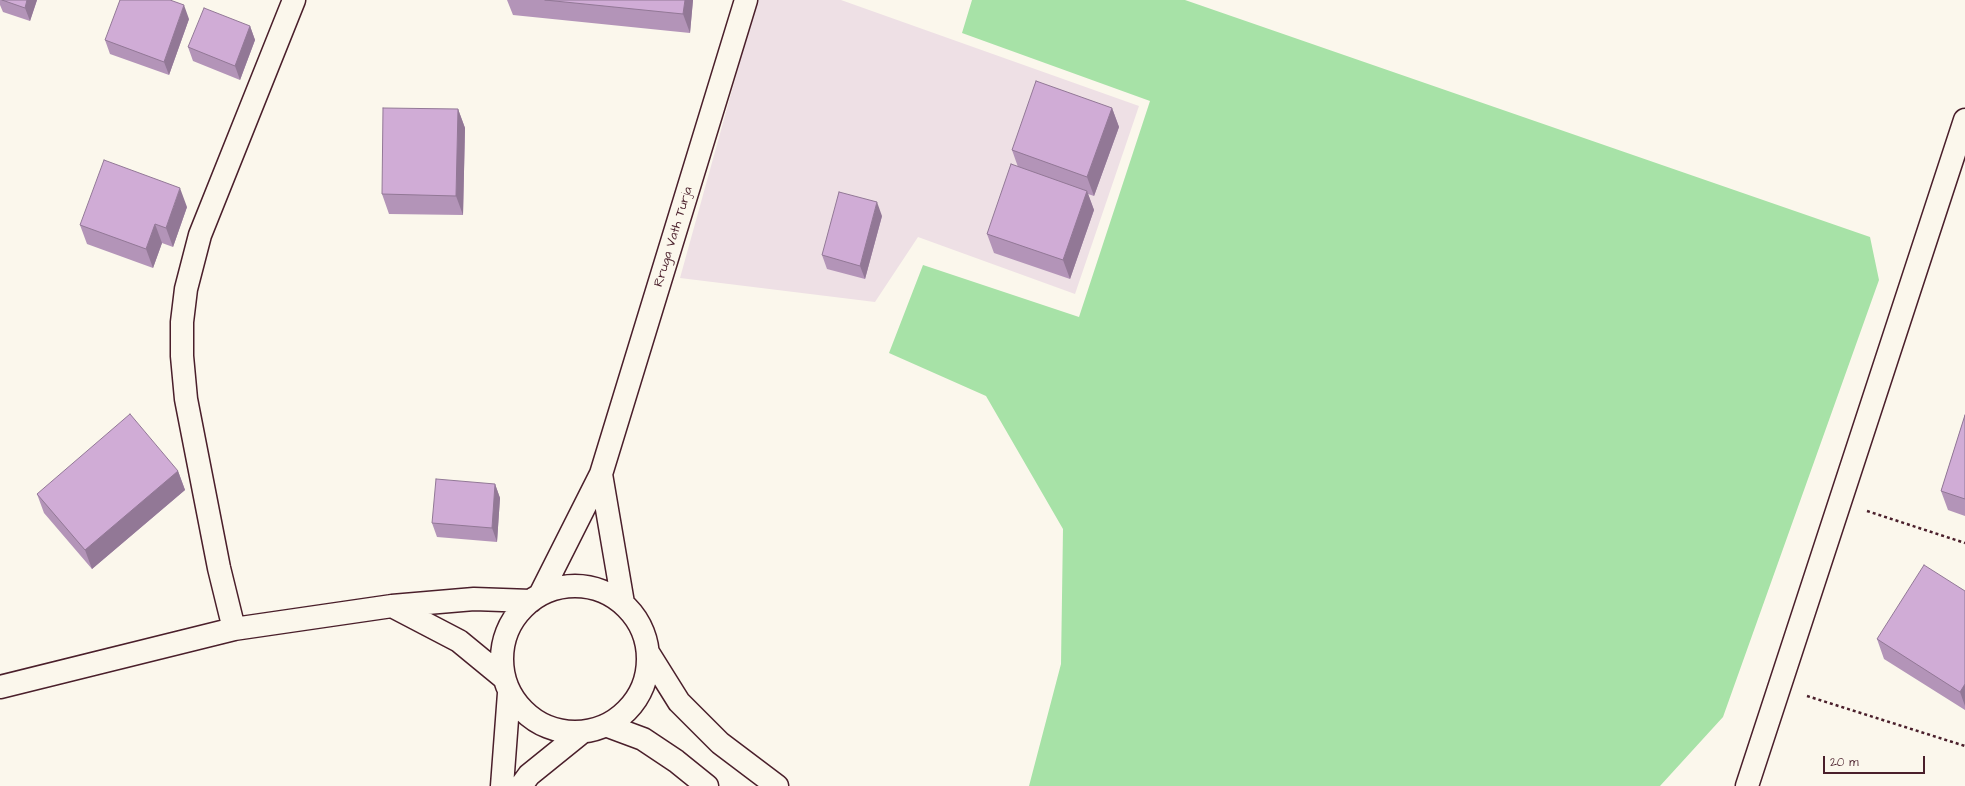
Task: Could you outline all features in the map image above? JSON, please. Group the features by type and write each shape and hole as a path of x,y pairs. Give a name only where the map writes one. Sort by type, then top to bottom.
{"street":[{"path":"234,629 219,568 186,399 182,356 182,322 186,289 200,235 294,0"},
{"name":"Rruga Vath Turja","path":"536,597 601,474 746,0"},
{"path":"1747,786 1965,120"},
{"name":"Rruga Vath Turja","path":"601,474 623,603"},
{"name":"Rruga Vath Turja","path":"569,585 597,589 623,603 641,626 649,654 645,682 631,708 608,726 581,733 552,730 527,716 507,685 501,665 504,637 518,611 536,597 569,585"},
{"path":"0,687 234,629 392,606 474,599 536,597"},
{"path":"392,606 459,641 507,685"},
{"path":"649,654 679,702 720,743 776,786"},
{"name":"Rruga Vath Turja","path":"502,786 507,685"},
{"path":"608,726 643,739 676,761 707,786"},
{"name":"Rruga Vath Turja","path":"521,786 529,775 581,733"}],"path":[{"path":"1840,502 1965,543"},
{"path":"1780,687 1965,746"}],"shaded area":[{"path":"757,0 841,0 1139,106 1075,294 918,237 875,302 680,278"}],"green space":[{"path":"972,0 1185,0 1870,237 1879,280 1723,717 1660,786 1029,786 1061,664 1063,529 986,396 889,353 923,265 1079,317 1150,101 962,33"}],"building":[{"path":"2,0 27,0 25,8"},
{"path":"120,0 170,0 184,5 164,62 105,40"},
{"path":"545,0 685,0 683,14"},
{"path":"204,8 250,26 235,66 188,47"},
{"path":"1036,81 1112,108 1087,177 1012,150"},
{"path":"383,108 458,109 456,196 382,194"},
{"path":"104,160 180,188 166,228 155,224 146,249 80,225"},
{"path":"1011,164 1087,191 1063,260 987,234"},
{"path":"839,192 877,202 860,266 822,255"},
{"path":"130,414 178,471 85,550 37,494"},
{"path":"1965,415 1965,499 1941,491"},
{"path":"436,479 495,484 492,528 432,523"},
{"path":"1924,565 1965,591 1965,684 1960,692 1877,639"}]}
